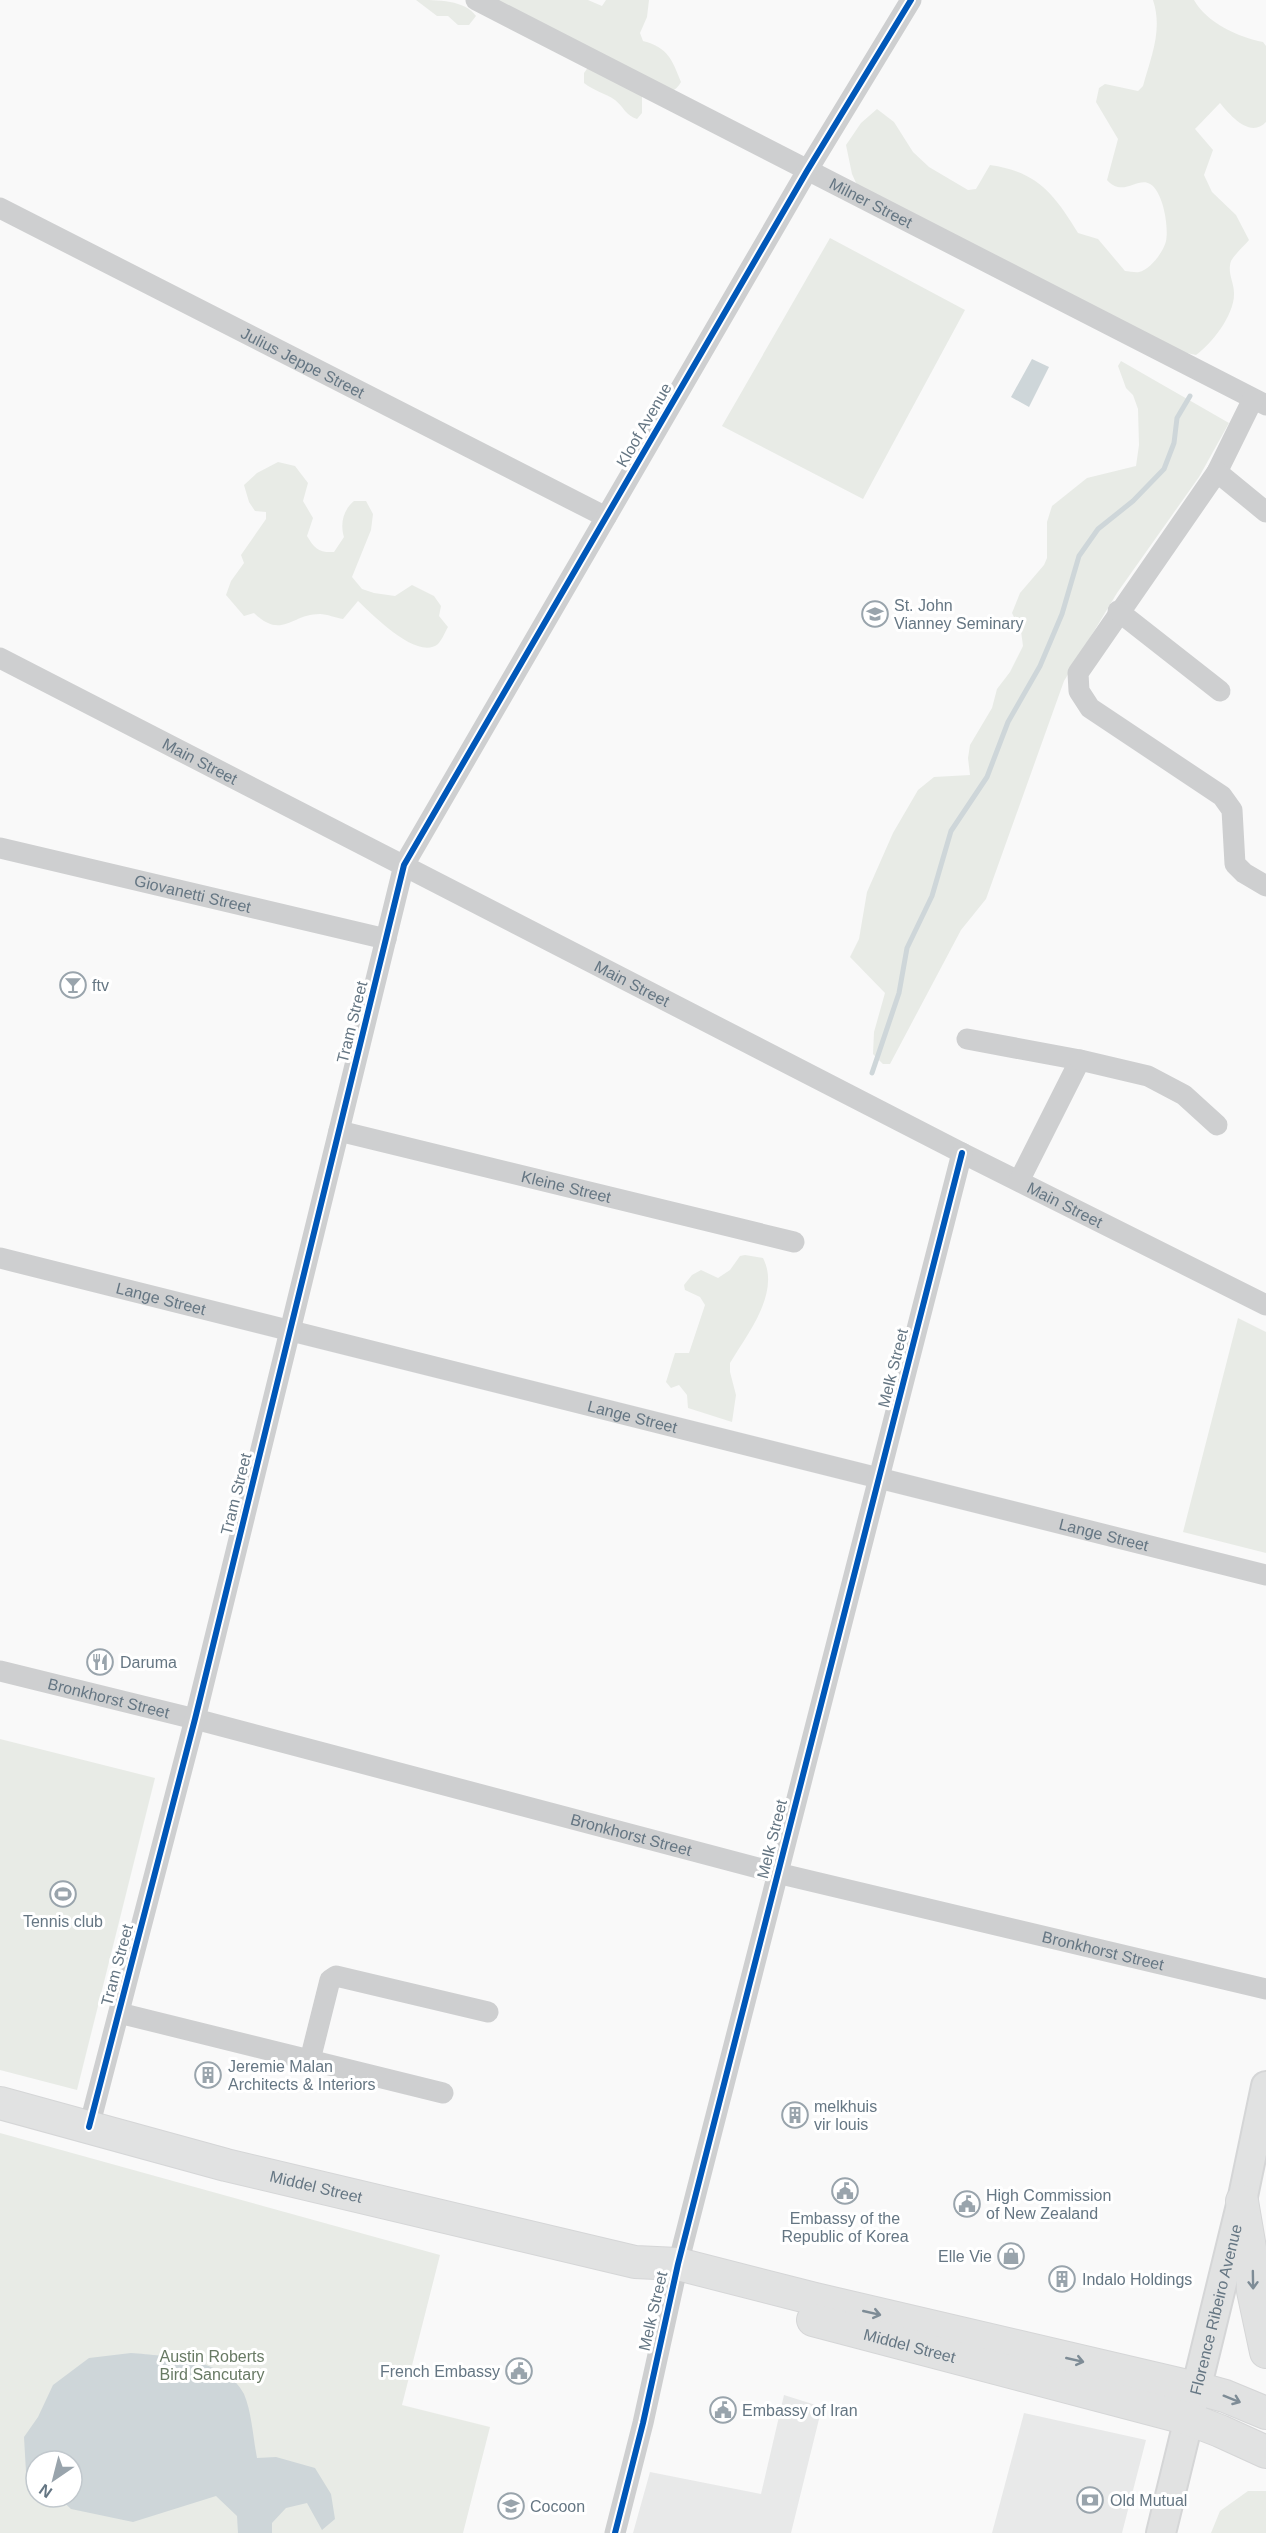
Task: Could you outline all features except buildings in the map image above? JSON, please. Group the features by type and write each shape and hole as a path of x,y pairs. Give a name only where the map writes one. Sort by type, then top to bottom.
{"main road":[{"name":"Florence Ribeiro Avenue","path":"1161,2533 1242,2201 1266,2086"},
{"name":"Middel Street","path":"0,2103 226,2165 675,2273 1189,2419 1266,2452"},
{"path":"1242,2201 1252,2260 1253,2291 1266,2352"},
{"name":"Middel Street","path":"675,2273 815,2300 1196,2388 1225,2396 1266,2413"}],"street":[{"name":"Milner Street","path":"476,0 1260,402"},
{"name":"Kloof Avenue","path":"404,866 807,171 910,0"},
{"name":"Julius Jeppe Street","path":"0,208 606,517"},
{"path":"1260,402 1217,472 1118,611 1078,673 1079,691 1090,708 1222,796 1232,810 1235,864 1244,873 1266,886"},
{"path":"1217,472 1266,512"},
{"path":"1118,611 1220,691"},
{"name":"Main Street","path":"0,658 1018,1182 1266,1305"},
{"name":"Giovanetti Street","path":"0,848 386,939"},
{"name":"Tram Street","path":"89,2127 195,1719 404,866"},
{"path":"967,1039 1080,1060 1148,1076 1184,1095 1217,1125"},
{"path":"1018,1182 1080,1060"},
{"name":"Kleine Street","path":"339,1131 794,1242"},
{"name":"Melk Street","path":"615,2533 643,2422 675,2273 962,1153"},
{"name":"Lange Street","path":"0,1258 1266,1575"},
{"name":"Bronkhorst Street","path":"0,1671 195,1719 777,1873 1266,1989"},
{"path":"310,2060 330,1980 336,1976 488,2012"},
{"path":"119,2013 443,2093"}],"shaded area":[{"path":"1032,359 1049,367 1029,407 1011,397"},
{"path":"131,2353 161,2356 210,2366 224,2373 236,2382 247,2401 257,2458 276,2457 315,2468 331,2494 335,2519 322,2530 307,2503 286,2508 272,2523 272,2533 238,2533 237,2516 216,2496 133,2522 71,2509 84,2509 84,2449 25,2449 24,2437 38,2417 53,2385 89,2358"},
{"path":"784,2395 822,2407 791,2533 633,2533 650,2472 761,2494"},
{"path":"1024,2413 1146,2440 1122,2533 992,2533"}],"green space":[{"path":"416,0 458,4 476,16 469,25 458,25 448,16 437,16"},
{"path":"491,0 588,0 602,6 606,0 649,0 647,17 640,33 643,41 664,51 675,67 681,82 678,87 669,92 642,93 642,113 637,119 633,118 615,100 584,83 584,73 589,66"},
{"path":"1153,0 1194,0 1207,16 1224,28 1263,42 1266,46 1266,122 1260,127 1247,127 1235,119 1220,103 1195,129 1213,150 1204,175 1212,192 1236,215 1249,240 1231,261 1230,270 1234,293 1227,319 1209,344 1196,355 1178,351 857,185 852,174 846,145 861,123 877,109 894,122 913,152 929,167 968,190 976,189 990,165 1021,173 1043,187 1061,207 1078,233 1098,239 1125,271 1143,271 1156,260 1165,245 1167,227 1162,201 1155,188 1145,182 1119,187 1107,180 1118,139 1096,102 1099,88 1105,84 1138,91 1143,86 1156,33 1156,11"},
{"path":"830,238 965,310 863,499 722,426"},
{"path":"1121,361 1229,423 1199,477 1117,593 1064,681 986,899 961,930 890,1064 883,1064 873,1054 874,1032 885,993 850,957 859,939 867,892 893,833 918,790 934,777 970,775 968,758 970,745 992,708 997,689 1010,672 1023,646 1021,631 1012,613 1020,593 1044,565 1047,558 1047,522 1052,506 1087,478 1136,466 1139,445 1138,409 1133,395 1126,388 1118,366"},
{"path":"278,462 295,466 308,483 303,501 313,518 307,536 321,551 334,552 344,537 342,527 347,509 354,501 366,501 373,514 371,530 352,577 362,589 374,593 395,596 412,585 434,596 441,606 439,616 448,627 438,644 429,648 407,641 395,634 358,601 343,619 320,614 310,615 287,624 272,625 254,613 244,616 226,595 231,581 244,563 241,555 266,519 266,512 255,511 249,502 244,485 257,473"},
{"path":"740,1256 763,1258 768,1285 760,1313 730,1363 736,1395 732,1422 688,1408 687,1395 679,1385 671,1388 666,1382 675,1353 689,1353 705,1305 700,1297 685,1290 684,1285 692,1275 701,1270 718,1278 730,1270"},
{"path":"1238,1318 1266,1332 1266,1553 1183,1532"},
{"name":"Tennis club","path":"0,1739 155,1778 77,2090 0,2070"},
{"name":"Austin Roberts Bird Sancutary","path":"0,2133 440,2255 402,2405 490,2427 463,2533 0,2533"},
{"path":"1248,2491 1266,2491 1266,2533 1211,2533 1220,2511"}],"waterway":[{"path":"872,1073 899,993 907,948 932,896 951,831 987,777 1008,722 1040,666 1062,614 1079,556 1098,529 1133,501 1164,469 1174,443 1177,418 1190,396"}],"cycle path":[{"path":"89,2127 195,1719 404,865 807,171 911,0"},
{"path":"615,2533 643,2423 678,2264 962,1153"}],"place":[{"name":"St. John Vianney Seminary","path":"875,614"},
{"name":"ftv","path":"73,985"},
{"name":"Daruma","path":"100,1662"},
{"name":"Tennis club","path":"63,1894"},
{"name":"Jeremie Malan Architects & Interiors","path":"208,2075"},
{"name":"melkhuis vir louis","path":"795,2115"},
{"name":"Embassy of the Republic of Korea","path":"845,2191"},
{"name":"High Commission of New Zealand","path":"967,2204"},
{"name":"Elle Vie","path":"1011,2256"},
{"name":"Indalo Holdings","path":"1062,2279"},
{"name":"French Embassy","path":"519,2371"},
{"name":"Embassy of Iran","path":"723,2410"},
{"name":"Old Mutual","path":"1090,2500"},
{"name":"Cocoon","path":"511,2506"}]}
